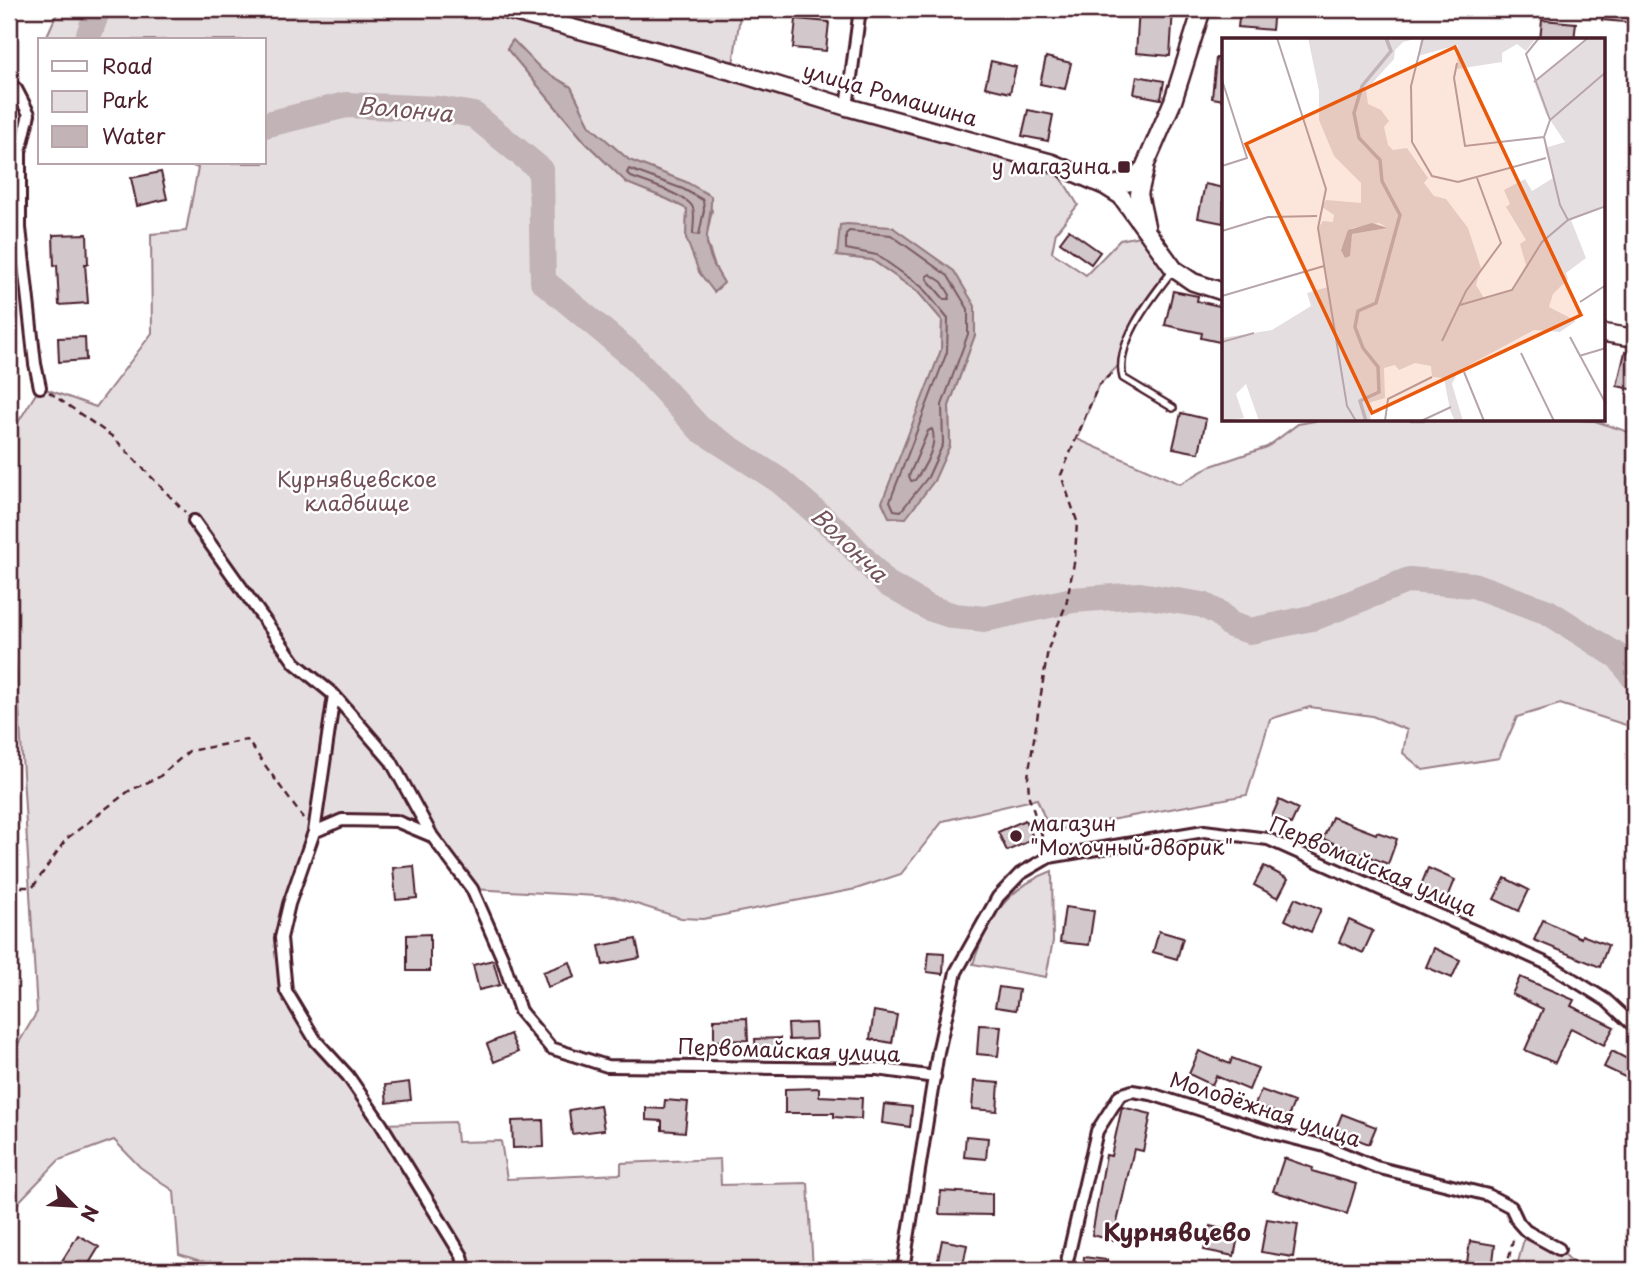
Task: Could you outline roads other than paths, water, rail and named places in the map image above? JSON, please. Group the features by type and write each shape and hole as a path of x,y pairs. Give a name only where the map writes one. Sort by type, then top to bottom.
{"street":[{"name":"улица Ромашина","path":"502,9 1052,163 1105,186 1121,196 1174,269 1193,282 1222,291"},
{"path":"848,107 860,9"},
{"path":"1105,186 1131,182 1149,157 1173,101 1202,9"},
{"path":"9,84 16,89 29,114 20,152 20,228 40,387"},
{"path":"1149,157 1139,194 1149,234"},
{"path":"1606,333 1635,338"},
{"name":"Первомайская улица","path":"194,522 295,663 334,695 391,761 432,836 472,889 502,957 520,1011 551,1048 607,1066 877,1069 935,1077 938,1052 957,972 998,897 1020,874 1049,857 1204,831 1268,839 1550,965 1606,1000 1635,1027"},
{"path":"334,695 314,832 289,904 281,938 286,991 316,1041 348,1076 382,1124 462,1256 465,1270"},
{"path":"314,832 342,820 396,821 432,836"},
{"path":"903,1270 935,1077"},
{"name":"Молодёжная улица","path":"1065,1270 1097,1131 1120,1095 1132,1091 1151,1094 1273,1133 1325,1146 1376,1167 1488,1195 1511,1207 1526,1231 1559,1248"}],"lane":[{"path":"1173,408 1123,378 1119,365 1139,313 1174,269"}],"water":[{"path":"513,40 542,70 571,87 590,126 629,160 686,182 711,196 708,248 724,283 714,292 699,272 686,238 687,209 627,183 586,143 507,49"},
{"path":"840,225 892,227 954,271 975,306 975,335 949,406 950,445 934,481 906,518 889,517 882,502 941,350 942,320 918,292 872,260 837,256"}],"waterway":[{"name":"Волонча","path":"88,38 98,9"},
{"name":"Волонча","path":"266,125 346,105 439,109 474,115 541,170 543,281 633,356 700,429 780,481 842,535 886,583 929,608 954,616 985,619 1073,600 1140,595 1203,605 1220,614 1231,625 1250,631 1316,617 1409,580 1473,585 1548,612 1619,657 1635,679"}],"place":[{"name":"у магазина","path":"1124,167"},
{"name":"магазин \"Молочный дворик\"","path":"1016,836"}],"district":[{"name":"Курнявцево","path":"1177,1233"}],"park label":[{"name":"Курнявцевское кладбище","path":"357,492"}]}
